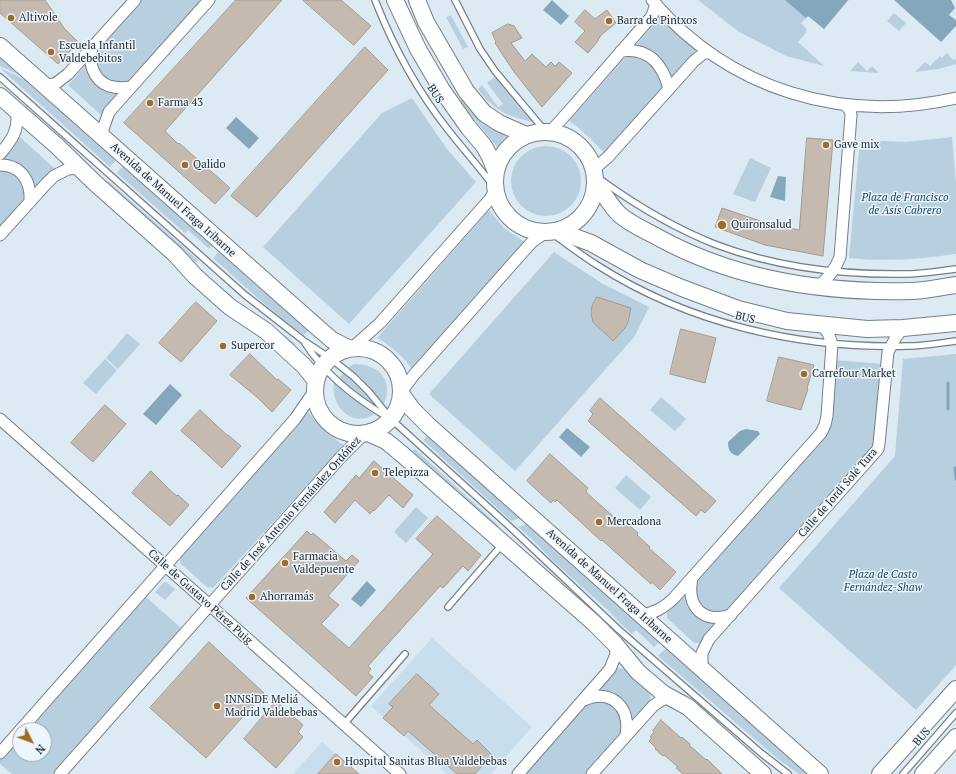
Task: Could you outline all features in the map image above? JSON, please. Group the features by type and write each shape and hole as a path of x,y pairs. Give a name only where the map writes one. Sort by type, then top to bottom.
{"street":[{"path":"44,85 55,84 63,79 135,0"},
{"path":"103,137 103,129 109,112 209,0"},
{"path":"395,0 418,49 442,90 468,127 484,146 496,172"},
{"path":"417,0 426,22 466,91 484,112 499,123 526,135"},
{"path":"547,132 652,16 654,2"},
{"path":"654,2 677,26 710,53 744,75 775,88 816,100 846,106 905,106 931,104 956,98"},
{"name":"Avenida de Manuel Fraga Iribarne","path":"0,46 316,327 332,340 351,348"},
{"path":"92,48 91,63 97,77 108,86 119,88 131,87"},
{"path":"621,51 634,50 650,57 667,78 669,89"},
{"path":"321,374 317,404 328,423 346,433 354,435 366,434 380,429 391,419 398,408 402,393 413,376 532,242 551,232 570,226 581,218 589,208 594,195 595,175 608,157 700,56 710,53"},
{"path":"0,96 175,254 195,276 230,307 258,325 310,373 321,374"},
{"path":"817,287 834,271 840,257 851,115 850,110 846,106"},
{"path":"0,154 11,141 15,133 17,122 16,110"},
{"path":"956,285 912,291 817,287 779,282 729,268 674,246 630,222 606,199 595,175 590,159 578,143 569,138 547,132 526,135 516,141 506,150 501,158 496,172 495,190 502,210 518,225 531,231 551,232 591,243 640,270 738,309 787,321 867,329 903,328 956,323"},
{"path":"0,166 8,166 16,169 28,181 31,190 30,201"},
{"path":"0,235 54,176 68,170 80,168"},
{"path":"0,753 296,419 321,374 339,353 351,348 380,323 490,199 495,190"},
{"path":"641,615 652,613 664,608 821,433 827,416 832,344 828,333 822,325"},
{"name":"Calle de Jordi Solé Tura","path":"702,670 701,658 709,639 878,449 888,352 903,328"},
{"path":"351,348 369,349 388,358 399,376 402,393"},
{"name":"Avenida de Manuel Fraga Iribarne","path":"402,393 412,409 429,426 820,774"},
{"name":"Calle de Gustavo Pérez Puig","path":"0,419 400,774"},
{"path":"366,434 386,441 397,450 594,623 615,644 638,672 669,697 688,707 763,774"},
{"name":"Calle de José Antonio Fernández Ordóñez","path":"60,774 340,458 366,434"},
{"path":"692,578 690,589 691,596 698,610 713,618 722,618 731,614"},
{"path":"518,774 612,665 616,654 615,644"},
{"path":"880,774 956,689"},
{"path":"583,700 596,695 613,699 621,706 626,714 628,725 626,735"},
{"path":"592,774 653,706 669,697"},
{"path":"923,774 956,737"}],"lane":[{"name":"BUS","path":"375,0 401,56 423,94 448,130 495,190"},
{"path":"455,0 480,49 495,71 547,132"},
{"name":"Avenida de Manuel Fraga Iribarne","path":"0,77 245,295 304,341 321,374"},
{"path":"595,175 636,204 676,226 717,245 758,257 798,266 834,271 906,274 956,269"},
{"name":"BUS","path":"551,232 598,266 644,291 692,312 746,329 785,338 858,346 908,346 956,341"},
{"name":"Avenida de Manuel Fraga Iribarne","path":"304,341 321,374"},
{"path":"321,374 349,372 362,384 391,419 625,634 761,753 788,774"},
{"path":"321,374 391,419"},
{"path":"448,607 500,547 505,545"},
{"path":"344,724 405,654"},
{"name":"BUS","path":"903,774 956,713"}],"shaded area":[{"path":"552,0 569,16 561,25 543,10"},
{"path":"785,0 848,0 824,29 808,16 806,18"},
{"path":"894,0 951,0 955,8 949,15 956,20 956,26 941,42"},
{"path":"236,117 259,138 249,149 226,128"},
{"path":"778,176 786,177 785,201 770,197"},
{"path":"170,384 182,395 156,425 143,414"},
{"path":"567,428 590,447 581,457 559,437"},
{"path":"746,429 758,431 760,434 738,456 735,455 730,451 728,442 740,431"},
{"path":"367,581 376,590 361,607 351,599"},
{"path":"432,638 532,727 491,774 447,774 371,706"},
{"path":"322,742 359,774 293,774"}],"green space":[{"path":"142,0 205,0 101,115 68,85"},
{"path":"698,0 849,0 824,29 808,16 801,23 806,28 806,33 798,42 824,66 786,56 739,32"},
{"path":"894,13 906,23 899,31 887,21"},
{"path":"451,15 468,47 463,49 446,17"},
{"path":"660,18 696,50 604,153 592,140 569,121"},
{"path":"947,53 953,60 956,59 956,64 938,69 915,72 925,62 930,66 940,56 942,58"},
{"path":"0,57 23,77 0,66"},
{"path":"858,62 867,71 872,66 879,73 850,71"},
{"path":"0,68 26,80 116,160 110,167"},
{"path":"496,76 521,109 533,122 502,112 490,103 478,89 482,85 498,107 503,104 487,83"},
{"path":"412,98 447,149 476,182 349,324 263,247 382,113"},
{"path":"463,99 495,129 507,136 497,147 460,101"},
{"path":"20,137 55,169 0,232 0,159"},
{"name":"Plaza de Francisco de Asís Cabrero","path":"952,137 956,183 956,254 903,259 876,260 849,258 860,140 906,142"},
{"path":"546,146 559,149 571,156 578,168 581,181 578,194 571,206 559,213 546,216 533,213 521,206 514,194 511,181 514,168 521,156 533,149"},
{"path":"750,158 771,168 755,202 733,194"},
{"path":"123,166 212,245 209,249 188,230 185,233 117,173"},
{"path":"108,181 198,260 196,263 107,183"},
{"path":"489,210 504,228 525,242 412,369 405,360 387,344 377,338"},
{"path":"219,252 308,331 304,335 257,298 213,258"},
{"path":"554,252 603,284 649,307 635,336 515,471 429,394"},
{"path":"260,316 296,344 294,346"},
{"path":"127,333 140,344 118,369 106,358"},
{"name":"Plaza de Casto Fernández-Shaw","path":"956,354 956,665 916,710 779,588 895,456 903,359"},
{"path":"105,359 117,370 96,394 83,383"},
{"path":"835,360 882,364 875,441 872,450 701,643 694,643 667,618 667,611 824,435"},
{"path":"354,364 371,367 382,375 387,388 387,395 384,404 360,377 348,367"},
{"path":"344,372 365,391 378,408 361,397 339,378"},
{"path":"334,383 374,414 366,418 358,419 345,413 339,407 336,400"},
{"path":"661,397 686,419 675,431 650,410"},
{"path":"308,412 316,422 345,446 213,588 207,587 181,564 181,555"},
{"path":"427,436 520,518 511,521 423,440"},
{"path":"415,449 499,526 497,527 412,451"},
{"path":"626,475 651,497 640,510 615,488"},
{"path":"416,507 428,518 406,543 394,532"},
{"path":"526,524 659,642 654,647 636,630 632,634 518,527"},
{"path":"164,582 175,589 165,600 155,592"},
{"path":"146,597 181,628 52,774 12,774 0,764 0,760 12,747 12,762 52,762 52,722 34,722"},
{"path":"666,648 807,774 799,774 778,759 658,656"},
{"path":"617,668 624,669 650,693 651,700 586,774 522,774 614,670"}],"building":[{"path":"0,0 45,0 64,28 78,42 58,64 0,13"},
{"path":"236,0 282,0 165,131 178,144 179,143 230,188 215,204 124,123"},
{"path":"303,0 341,0 371,26 354,45"},
{"path":"585,10 595,19 607,10 616,23 601,35 588,53 575,42 585,31 575,22"},
{"path":"508,24 514,26 522,38 511,43 525,61 532,54 546,67 551,62 555,66 559,62 572,73 542,107 514,72 495,43 496,42 492,33"},
{"path":"365,47 388,70 257,217 231,196"},
{"path":"807,138 833,140 823,256 765,245 715,227 722,208 769,224 799,230"},
{"path":"597,297 631,308 625,328 613,341 593,322 591,314 592,306"},
{"path":"196,302 217,321 181,362 159,343"},
{"path":"681,329 716,338 705,383 670,374"},
{"path":"250,354 277,380 278,379 291,390 272,412 258,398 230,375"},
{"path":"779,357 814,365 801,410 767,401"},
{"path":"600,398 716,501 705,513 701,510 696,516 588,421 593,414 590,411"},
{"path":"105,405 126,424 93,462 71,443"},
{"path":"200,410 241,446 222,468 181,431"},
{"path":"550,454 588,488 586,491 587,493 625,527 628,524 638,533 637,535 650,547 649,548 676,572 660,590 652,582 651,584 602,540 601,541 557,500 555,502 553,500 551,503 527,481"},
{"path":"374,461 413,495 403,508 389,495 370,514 355,500 335,523 324,512 356,475 359,478"},
{"path":"151,471 170,490 189,505 170,526 132,493"},
{"path":"437,516 481,555 468,571 463,566 443,588 440,586 368,666 371,669 368,673 373,677 356,696 246,598 307,531 311,535 313,533 346,561 352,555 359,561 328,596 339,605 321,624 349,648 433,554 416,539"},
{"name":"INNSiDE Meliá Madrid Valdebebas","path":"209,642 264,693 206,758 150,708"},
{"path":"417,674 439,694 429,705 473,744 477,740 492,755 475,774 457,774 408,731 404,736 383,718 393,707 389,704"},
{"path":"276,701 303,725 298,732 303,737 276,768 244,739"},
{"path":"661,720 690,744 689,745 706,760 707,759 722,774 683,774 676,768 678,767 655,749 656,748 649,741 652,738 650,737 654,732 653,731"},
{"name":"Hospital Sanitas Blua Valdebebas","path":"336,754 359,774 318,774"}],"waterway":[{"path":"948,383 948,409"},
{"path":"955,468 956,479"}],"place":[{"name":"Altivole","path":"11,18"},
{"name":"Barra de Pintxos","path":"609,21"},
{"name":"Escuela Infantil Valdebebitos","path":"51,52"},
{"name":"Farma 43","path":"150,103"},
{"name":"Gave mix","path":"826,145"},
{"name":"Qalido","path":"185,165"},
{"name":"Quironsalud","path":"722,225"},
{"name":"Supercor","path":"223,346"},
{"name":"Carrefour Market","path":"804,374"},
{"name":"Telepizza","path":"375,473"},
{"name":"Mercadona","path":"599,522"},
{"name":"Farmacia Valdepuente","path":"285,563"},
{"name":"Ahorramás","path":"252,597"},
{"name":"INNSiDE Meliá Madrid Valdebebas","path":"217,706"},
{"name":"Hospital Sanitas Blua Valdebebas","path":"337,762"}]}
